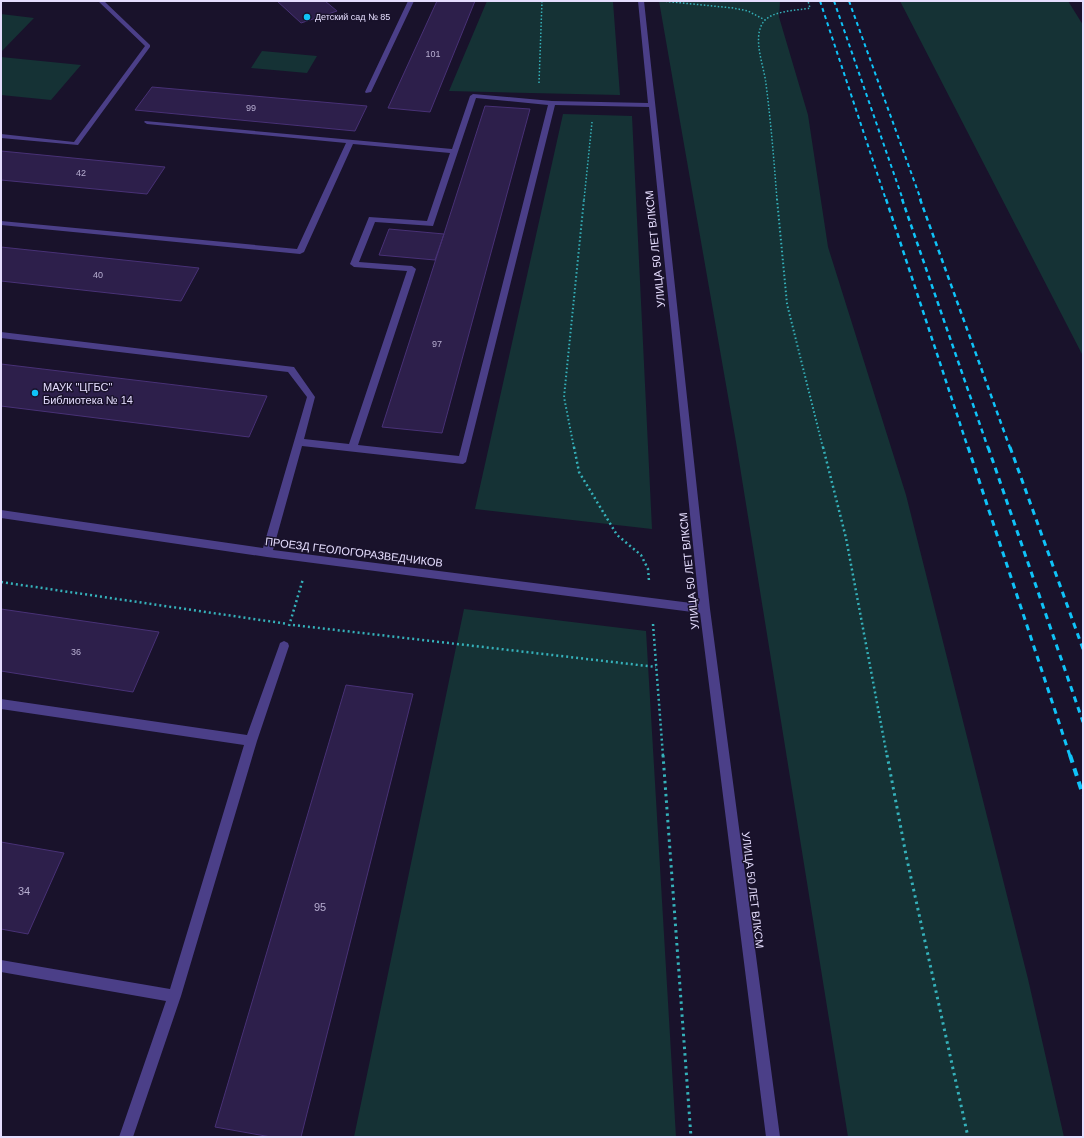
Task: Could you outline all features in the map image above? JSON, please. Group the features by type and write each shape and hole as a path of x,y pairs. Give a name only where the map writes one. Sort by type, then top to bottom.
{"street":[{"path":"1,136 76,144 148,46 101,1"},
{"path":"368,92 412,1"},
{"name":"УЛИЦА 50 ЛЕТ ВЛКСМ","path":"640,1 704,609 773,1137"},
{"path":"352,448 412,269 354,264 372,219 430,224 473,96 552,103 652,105"},
{"path":"299,442 463,460 552,103"},
{"path":"147,122 454,151"},
{"path":"1,223 300,252 350,142"},
{"path":"1,335 291,369 311,397 267,553"},
{"name":"ПРОЕЗД ГЕОЛОГОРАЗВЕДЧИКОВ","path":"1,514 267,553 704,609"},
{"path":"126,1137 174,996 251,741 284,646"},
{"path":"1,704 251,741"},
{"path":"1,966 174,996"}],"path":[{"path":"538,102 542,1"},
{"path":"657,1 733,8 748,11 765,20"},
{"path":"808,1 810,8 774,16 765,20 760,26 760,44 766,82 788,304 846,538 906,856 968,1137"},
{"path":"284,646 309,558"},
{"path":"1,582 290,624 656,667"}],"green space":[{"path":"487,1 613,2 620,95 449,91"},
{"path":"659,1 780,1 779,17 808,115 828,247 906,495 1028,979 1064,1137 848,1137 736,442"},
{"path":"900,1 1068,1 1083,25 1083,356"},
{"path":"1,14 34,18 1,52"},
{"path":"262,51 317,56 307,73 251,68"},
{"path":"1,57 81,65 51,100 1,95"},
{"path":"563,114 632,116 652,529 475,509"},
{"path":"464,609 646,631 676,1137 354,1137"}],"building":[{"name":"Детский сад № 85","path":"277,1 325,1 337,11 301,23"},
{"path":"437,1 475,1 430,112 388,108"},
{"path":"152,87 367,106 355,131 135,110"},
{"path":"485,106 530,109 442,433 382,427"},
{"path":"1,151 165,167 147,194 1,180"},
{"path":"389,229 444,234 435,260 379,255"},
{"path":"1,247 199,268 181,301 1,281"},
{"path":"1,364 267,396 249,437 1,406"},
{"path":"1,609 159,632 133,692 1,671"},
{"path":"346,685 413,694 301,1137 271,1137 215,1127"},
{"path":"1,842 64,853 28,934 1,929"}],"railway":[{"path":"820,1 886,200"},
{"path":"834,1 903,200"},
{"path":"849,1 921,200"},
{"path":"886,199 968,448"},
{"path":"902,199 988,448"},
{"path":"920,199 1010,448"},
{"path":"968,447 1070,756"},
{"path":"988,447 1083,722"},
{"path":"1010,447 1083,649"},
{"path":"1070,755 1083,795"}],"place":[{"name":"Детский сад № 85","path":"307,17"},
{"name":"МАУК \"ЦГБС\" Библиотека № 14","path":"35,393"}]}
